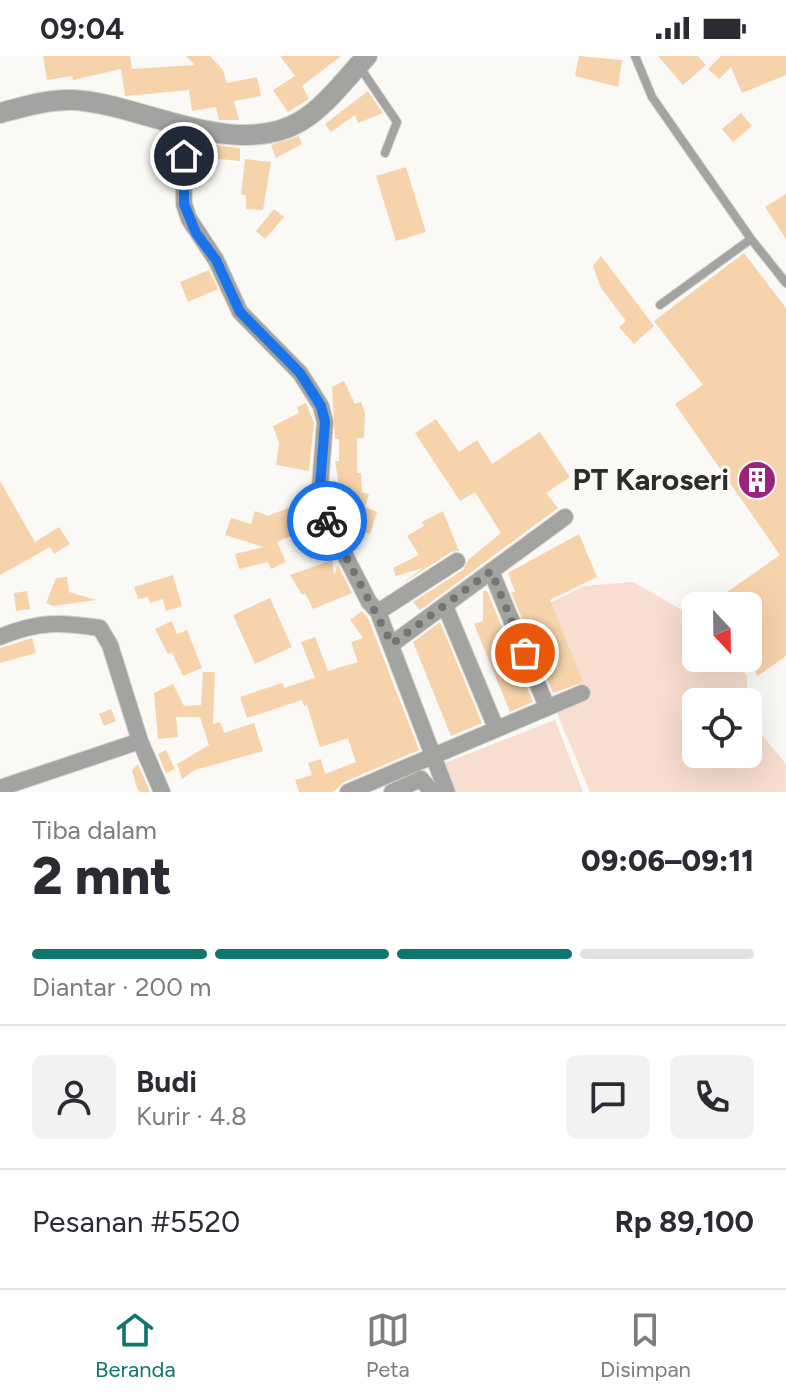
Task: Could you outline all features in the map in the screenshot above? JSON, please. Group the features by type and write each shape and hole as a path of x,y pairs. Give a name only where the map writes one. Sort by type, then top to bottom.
{"street":[{"path":"0,113 72,100 95,103 183,128 248,134 291,126 318,107 362,60"},
{"path":"183,128 184,204 189,219 216,260 240,312 300,373 321,406 325,422 320,486 327,520 369,602 378,612 447,792"},
{"path":"392,644 565,517"},
{"path":"378,612 457,561"},
{"path":"491,571 547,707"},
{"path":"445,606 496,728"},
{"path":"0,637 36,624 64,622 100,628 110,645 140,741 162,792"},
{"path":"348,792 582,693"},
{"path":"0,788 140,741"},
{"path":"392,792 421,779 432,792"}],"lane":[{"path":"635,56 652,97 751,239 786,283"},
{"path":"362,60 397,122 385,153"},
{"path":"660,305 751,239"}],"shaded area":[{"path":"633,582 682,610 682,672 744,672 747,676 747,688 682,688 682,768 762,768 762,735 786,764 786,792 590,792 554,706 582,695 548,604 584,586"},
{"path":"555,720 583,792 453,792 442,764"}],"building":[{"path":"43,56 130,56 132,69 195,65 186,56 210,56 223,70 227,83 257,77 261,96 234,101 239,120 219,120 216,107 192,111 189,90 125,96 121,69 73,80 72,76 47,80"},
{"path":"280,56 341,56 302,86 309,99 288,112 273,90 295,76"},
{"path":"579,56 622,60 618,87 575,76"},
{"path":"658,56 698,56 706,65 683,85"},
{"path":"721,56 786,56 786,75 742,93 731,67 719,79 708,69"},
{"path":"368,91 383,113 358,123 355,115 331,132 325,124"},
{"path":"741,113 752,126 733,142 722,129"},
{"path":"299,136 302,144 276,158 271,145"},
{"path":"209,144 240,148 240,161 209,158"},
{"path":"245,159 271,162 263,210 246,209 246,195 241,194"},
{"path":"406,167 426,232 396,241 376,176"},
{"path":"786,194 786,239 765,207"},
{"path":"274,209 284,217 265,239 256,231"},
{"name":"PT Karoseri","path":"744,253 786,308 786,656 758,676 755,672 762,672 762,592 727,592 780,555 675,404 703,385 654,321"},
{"path":"601,256 654,326 634,344 619,327 626,321 601,288 593,266"},
{"path":"209,270 218,289 188,302 180,282"},
{"path":"344,381 355,404 361,402 365,413 364,438 357,438 357,473 361,473 362,492 369,494 365,507 377,512 370,534 350,527 353,504 343,502 346,486 339,486 335,461 339,461 339,439 335,439 332,387"},
{"path":"306,403 314,423 309,471 276,465 279,443 273,426 299,413 297,407"},
{"path":"436,419 459,452 477,440 492,464 540,432 570,477 546,493 558,508 420,610 413,602 463,570 468,560 501,533 475,492 460,501 415,433"},
{"path":"0,481 35,542 59,527 70,544 54,554 50,547 0,575"},
{"path":"303,502 316,533 321,532 327,544 308,547 305,530 277,542 286,562 271,569 268,562 239,569 235,554 263,547 225,535 231,518 251,524 255,511 268,516"},
{"path":"443,511 459,551 451,552 400,585 423,568 396,576 393,568 419,555 407,536 424,526 422,522"},
{"path":"579,534 597,577 550,600 583,682 553,693 511,592 515,592 508,573"},
{"path":"332,560 334,575 338,565 352,593 313,609 290,575"},
{"path":"173,575 182,606 166,611 163,599 150,603 148,597 138,599 134,587"},
{"path":"67,577 69,592 96,600 53,606 46,603 56,578"},
{"path":"27,591 30,609 16,611 14,593"},
{"path":"483,591 487,591 533,702 510,712 474,624 483,621"},
{"path":"270,598 292,647 255,664 233,615"},
{"path":"362,611 368,618 419,750 344,782 333,792 299,792 295,780 312,775 308,763 321,759 325,774 356,762 348,738 320,747 307,705 304,706 302,700 247,718 240,697 282,683 284,688 315,678 301,642 315,637 328,671 358,662 351,642 363,638 350,620"},
{"path":"172,621 177,634 187,630 202,668 183,676 155,629"},
{"path":"440,622 482,723 451,736 413,642"},
{"path":"32,638 36,653 0,663 0,648"},
{"path":"203,672 215,672 213,724 220,722 224,733 254,723 263,751 195,770 182,779 177,764 209,745 200,717 176,717 178,737 158,739 154,693 173,684 184,706 201,705"},
{"path":"111,709 116,721 104,726 99,714"},
{"path":"166,750 175,769 166,773 158,754"},
{"path":"138,764 150,792 140,792 137,788 132,770"}],"way so far":[{"path":"327,521 369,602 378,612 392,644 491,571 525,653"}],"place":[{"name":"PT Karoseri","path":"757,480"}],"route":[{"path":"184,156 184,204 196,233 216,260 240,312 255,331 300,373 321,406 325,422 320,486 327,521"}]}
